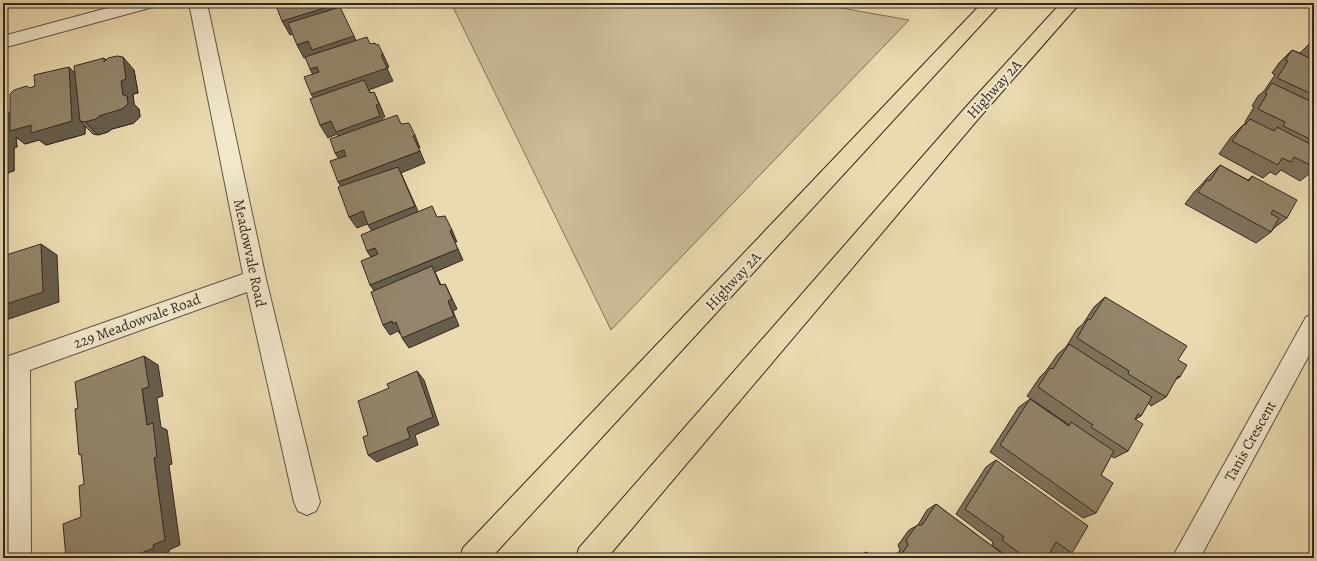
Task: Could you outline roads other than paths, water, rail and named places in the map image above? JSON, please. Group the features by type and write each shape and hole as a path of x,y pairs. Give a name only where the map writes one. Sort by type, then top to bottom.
{"highway":[{"name":"Highway 2A","path":"473,558 992,3"},
{"name":"Highway 2A","path":"589,558 972,113 1070,3"}],"street":[{"path":"3,42 147,3"},
{"name":"Meadowvale Road","path":"198,3 255,279 307,502"},
{"name":"229 Meadowvale Road","path":"18,558 11,366 255,279"},
{"name":"Tanis Crescent","path":"1185,558 1314,324"}]}
